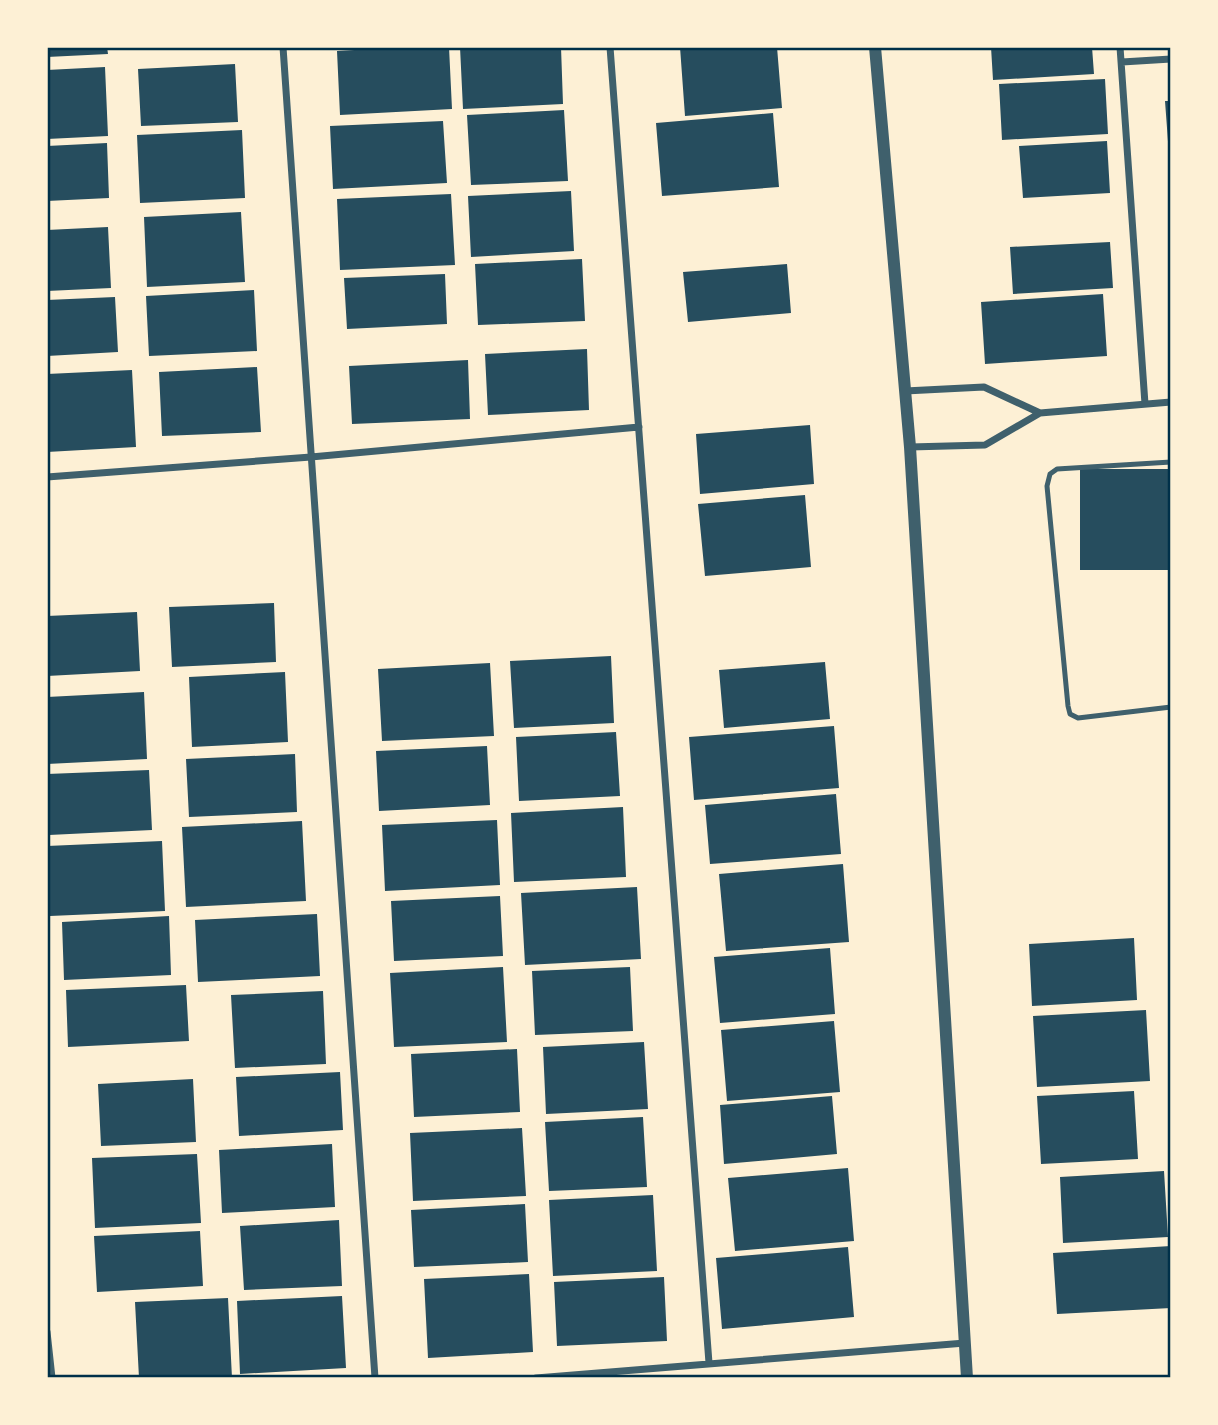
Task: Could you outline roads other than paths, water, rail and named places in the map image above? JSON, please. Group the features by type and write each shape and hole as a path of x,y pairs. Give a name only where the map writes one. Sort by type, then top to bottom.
{"street":[{"path":"283,47 375,1378"},
{"path":"610,47 709,1363"},
{"path":"875,47 909,447 967,1378"},
{"path":"1120,47 1145,404"},
{"path":"1122,62 1171,59"},
{"path":"905,391 984,387 1040,413"},
{"path":"909,447 985,445 1040,413 1171,402"},
{"path":"47,477 312,457 639,427"},
{"path":"47,1332 52,1378"},
{"path":"536,1378 965,1343"}],"lane":[{"path":"1171,463 1057,469 1050,474 1047,486 1070,714 1078,718 1171,707"}]}
